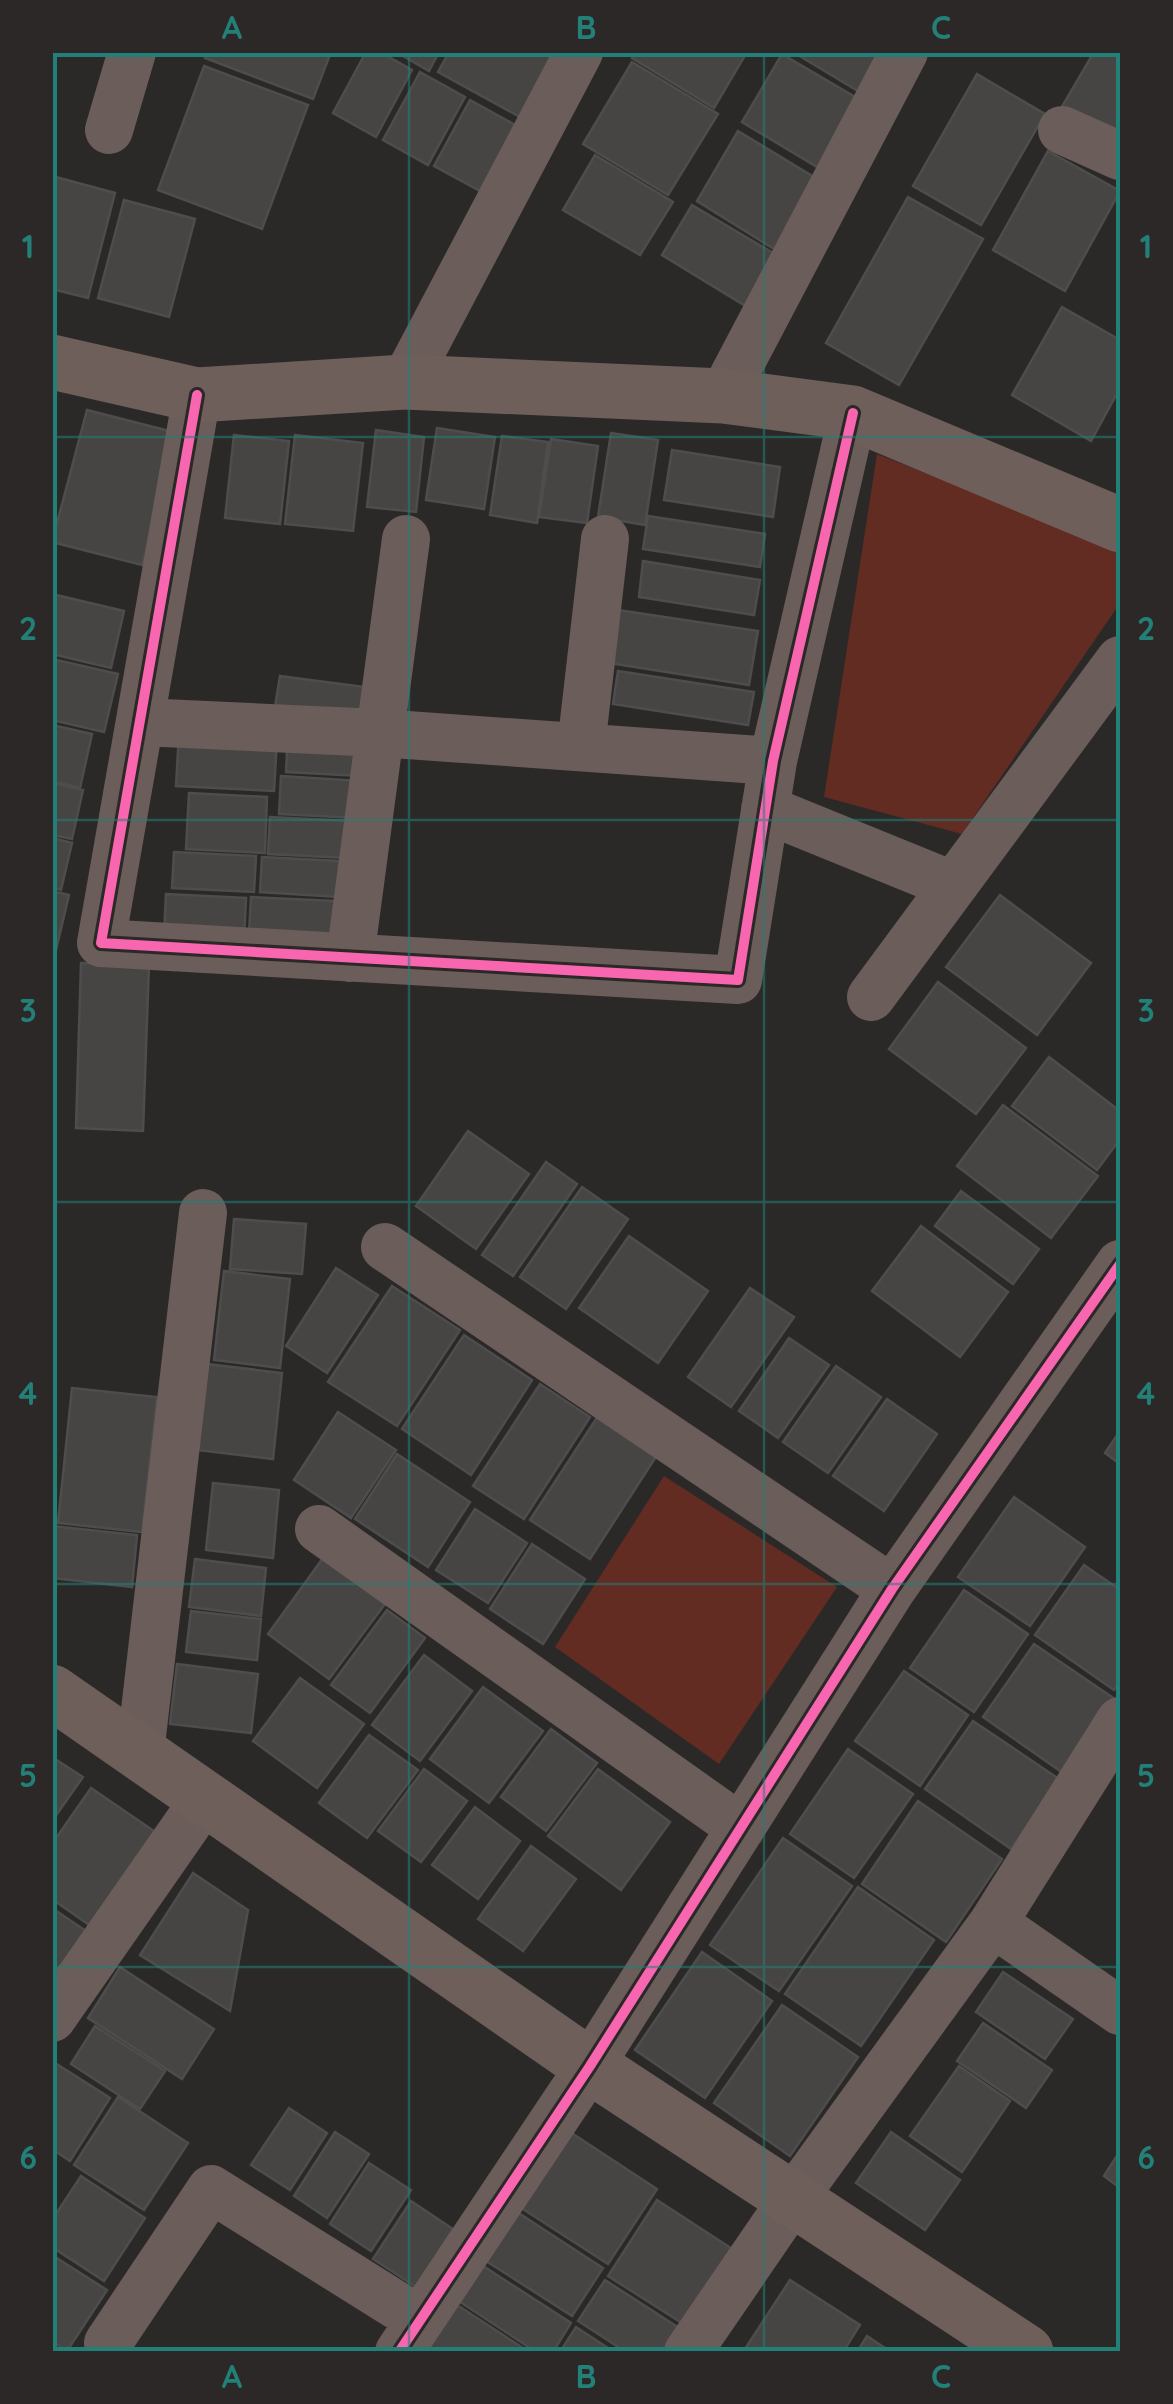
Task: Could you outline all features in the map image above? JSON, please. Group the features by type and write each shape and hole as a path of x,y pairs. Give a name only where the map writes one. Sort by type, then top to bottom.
{"street":[{"path":"109,130 132,52"},
{"path":"405,382 579,52"},
{"path":"723,396 904,52"},
{"path":"1062,130 1120,156"},
{"path":"52,362 197,395 405,382 723,396 853,412 1120,525"},
{"path":"197,395 101,942 738,980 773,761 853,412"},
{"path":"350,958 406,538"},
{"path":"581,746 605,539"},
{"path":"871,997 1120,660"},
{"path":"141,722 379,733 773,761"},
{"path":"765,809 952,886"},
{"path":"140,1753 203,1213"},
{"path":"386,1247 892,1589"},
{"path":"108,2344 211,2188 409,2336 582,2078 892,1589 1120,1264"},
{"path":"319,1529 741,1828"},
{"path":"52,1692 582,2078"},
{"path":"688,2352 993,1924 1120,1721"},
{"path":"52,1728 188,1823 582,2078 1026,2352"},
{"path":"52,2018 188,1823"},
{"path":"993,1924 1120,2011"},
{"path":"789,2206 977,2352"}],"shaded area":[{"path":"877,454 1120,550 1120,603 962,834 824,797"},
{"path":"664,1476 837,1587 719,1764 555,1647"}],"building":[{"path":"207,52 331,52 313,99 205,58"},
{"path":"366,52 380,52 412,70 376,137 333,113"},
{"path":"396,52 439,52 429,71"},
{"path":"449,52 555,52 520,117 438,72"},
{"path":"635,52 747,52 714,108 632,58"},
{"path":"793,52 889,52 863,94"},
{"path":"1094,52 1120,52 1120,146 1060,110"},
{"path":"782,54 867,104 827,173 742,122"},
{"path":"632,62 718,114 668,195 583,144"},
{"path":"204,66 308,105 262,229 158,190"},
{"path":"420,72 465,97 428,165 383,140"},
{"path":"977,74 1045,114 981,225 913,186"},
{"path":"470,100 517,126 482,192 434,166"},
{"path":"738,131 822,182 779,252 697,201"},
{"path":"1048,151 1120,191 1065,291 993,250"},
{"path":"595,155 673,202 640,255 563,210"},
{"path":"52,176 115,193 88,298 52,289"},
{"path":"908,197 983,239 899,385 826,343"},
{"path":"124,200 195,219 169,317 98,298"},
{"path":"692,205 783,259 752,310 662,255"},
{"path":"1062,307 1120,340 1120,388 1091,441 1012,395"},
{"path":"87,410 177,433 142,565 52,542"},
{"path":"437,428 495,437 484,509 426,500"},
{"path":"376,430 424,437 416,512 367,507"},
{"path":"611,433 658,440 645,525 598,517"},
{"path":"234,435 289,441 280,524 225,518"},
{"path":"295,435 363,443 353,531 285,524"},
{"path":"502,436 548,442 537,523 490,515"},
{"path":"551,439 598,446 587,523 539,517"},
{"path":"672,450 780,467 773,517 664,500"},
{"path":"648,516 765,534 760,567 643,549"},
{"path":"643,561 760,580 754,615 639,597"},
{"path":"52,594 124,611 111,668 52,654"},
{"path":"618,610 758,631 749,685 609,663"},
{"path":"52,659 118,674 104,732 52,720"},
{"path":"618,671 754,692 748,725 613,704"},
{"path":"280,676 365,687 371,718 275,707"},
{"path":"52,725 92,734 80,788 52,781"},
{"path":"179,733 277,739 274,791 176,786"},
{"path":"288,734 363,739 361,776 286,772"},
{"path":"281,776 359,781 357,818 279,814"},
{"path":"52,783 83,790 72,839 52,835"},
{"path":"189,793 267,797 265,853 186,849"},
{"path":"270,817 349,821 347,858 268,854"},
{"path":"52,838 72,843 61,890 52,887"},
{"path":"174,852 256,856 254,892 172,888"},
{"path":"262,857 339,861 338,897 260,892"},
{"path":"52,891 69,895 56,950 52,949"},
{"path":"166,894 246,898 244,940 164,935"},
{"path":"1000,895 1091,963 1037,1035 946,967"},
{"path":"251,897 334,901 332,938 249,934"},
{"path":"81,963 149,965 143,1131 76,1128"},
{"path":"938,982 1026,1048 976,1114 889,1049"},
{"path":"1049,1057 1120,1111 1120,1139 1097,1170 1012,1106"},
{"path":"1003,1105 1098,1176 1051,1238 957,1166"},
{"path":"468,1131 529,1174 476,1249 416,1206"},
{"path":"546,1162 577,1184 513,1276 482,1255"},
{"path":"582,1187 628,1219 566,1309 520,1277"},
{"path":"961,1191 1039,1249 1013,1284 935,1226"},
{"path":"234,1219 306,1224 302,1274 230,1269"},
{"path":"921,1226 1008,1292 960,1357 872,1291"},
{"path":"629,1236 708,1291 658,1363 579,1308"},
{"path":"336,1268 378,1295 327,1373 286,1346"},
{"path":"224,1271 290,1279 280,1368 214,1360"},
{"path":"392,1286 460,1330 397,1426 328,1382"},
{"path":"750,1288 794,1317 731,1407 688,1377"},
{"path":"464,1335 532,1380 471,1475 402,1429"},
{"path":"789,1338 829,1365 778,1438 739,1411"},
{"path":"207,1364 282,1373 273,1459 197,1450"},
{"path":"836,1366 881,1397 828,1473 783,1442"},
{"path":"540,1384 590,1417 524,1519 473,1486"},
{"path":"72,1388 157,1397 142,1532 58,1523"},
{"path":"887,1399 937,1434 884,1511 833,1476"},
{"path":"338,1412 396,1450 351,1518 294,1480"},
{"path":"598,1416 657,1455 590,1559 530,1520"},
{"path":"1120,1431 1120,1464 1105,1453"},
{"path":"397,1454 470,1502 428,1567 355,1519"},
{"path":"213,1483 279,1490 273,1558 206,1550"},
{"path":"1014,1497 1085,1547 1030,1626 958,1577"},
{"path":"475,1509 527,1543 488,1603 436,1570"},
{"path":"52,1526 137,1535 132,1587 52,1578"},
{"path":"532,1544 585,1579 543,1644 490,1609"},
{"path":"323,1558 385,1604 329,1679 268,1634"},
{"path":"195,1559 266,1568 261,1616 189,1607"},
{"path":"1084,1565 1120,1590 1120,1681 1114,1690 1035,1635"},
{"path":"964,1590 1028,1634 974,1712 910,1668"},
{"path":"387,1610 425,1638 370,1713 331,1685"},
{"path":"191,1611 261,1619 257,1660 186,1652"},
{"path":"1034,1644 1115,1699 1063,1773 983,1717"},
{"path":"424,1655 472,1691 420,1761 372,1725"},
{"path":"177,1664 258,1674 251,1733 170,1724"},
{"path":"904,1671 968,1715 920,1786 855,1741"},
{"path":"300,1678 364,1724 317,1788 253,1741"},
{"path":"483,1687 543,1731 489,1803 430,1759"},
{"path":"973,1721 1059,1779 1011,1849 925,1789"},
{"path":"551,1729 597,1763 546,1831 501,1797"},
{"path":"369,1735 418,1770 367,1838 319,1803"},
{"path":"848,1749 913,1794 854,1878 790,1834"},
{"path":"52,1757 83,1777 52,1821"},
{"path":"424,1769 467,1801 421,1862 378,1831"},
{"path":"598,1769 670,1822 621,1890 548,1836"},
{"path":"91,1788 170,1842 105,1936 52,1899 52,1844"},
{"path":"918,1801 1002,1859 946,1942 862,1884"},
{"path":"475,1807 520,1841 478,1899 432,1865"},
{"path":"783,1838 852,1886 779,1991 710,1945"},
{"path":"531,1846 576,1879 523,1951 478,1919"},
{"path":"193,1873 248,1910 230,2011 140,1955"},
{"path":"858,1887 934,1940 861,2046 785,1994"},
{"path":"52,1908 89,1933 52,1986"},
{"path":"702,1952 772,2001 705,2098 635,2050"},
{"path":"120,1967 214,2029 182,2079 88,2018"},
{"path":"1003,1972 1073,2019 1045,2059 976,2012"},
{"path":"782,2005 858,2057 790,2156 714,2103"},
{"path":"983,2023 1052,2070 1026,2108 957,2061"},
{"path":"95,2026 165,2071 140,2109 71,2064"},
{"path":"52,2061 110,2098 70,2161 52,2149"},
{"path":"959,2066 1010,2101 962,2172 910,2136"},
{"path":"118,2097 188,2143 144,2210 74,2165"},
{"path":"289,2108 327,2133 290,2190 251,2165"},
{"path":"564,2128 657,2189 608,2264 515,2204"},
{"path":"335,2132 369,2154 327,2218 294,2196"},
{"path":"891,2132 960,2180 925,2230 856,2183"},
{"path":"1120,2151 1120,2188 1104,2176"},
{"path":"369,2163 411,2190 371,2251 330,2224"},
{"path":"81,2176 145,2218 104,2281 52,2247 52,2220"},
{"path":"657,2200 734,2250 685,2325 608,2276"},
{"path":"411,2201 453,2229 416,2287 373,2259"},
{"path":"514,2210 603,2268 572,2316 483,2259"},
{"path":"52,2255 107,2290 67,2351 52,2341"},
{"path":"477,2262 571,2323 553,2352 536,2352 454,2298"},
{"path":"605,2280 679,2328 664,2352 626,2352 578,2321"},
{"path":"790,2280 860,2325 843,2352 743,2352"},
{"path":"454,2303 529,2352 433,2352 425,2347"},
{"path":"576,2327 614,2352 560,2352"},
{"path":"867,2336 891,2352 857,2352"}],"cycle path":[{"path":"197,395 101,943 738,980 773,761 853,413"},
{"path":"399,2352 590,2066 892,1589 1120,1264"}]}
